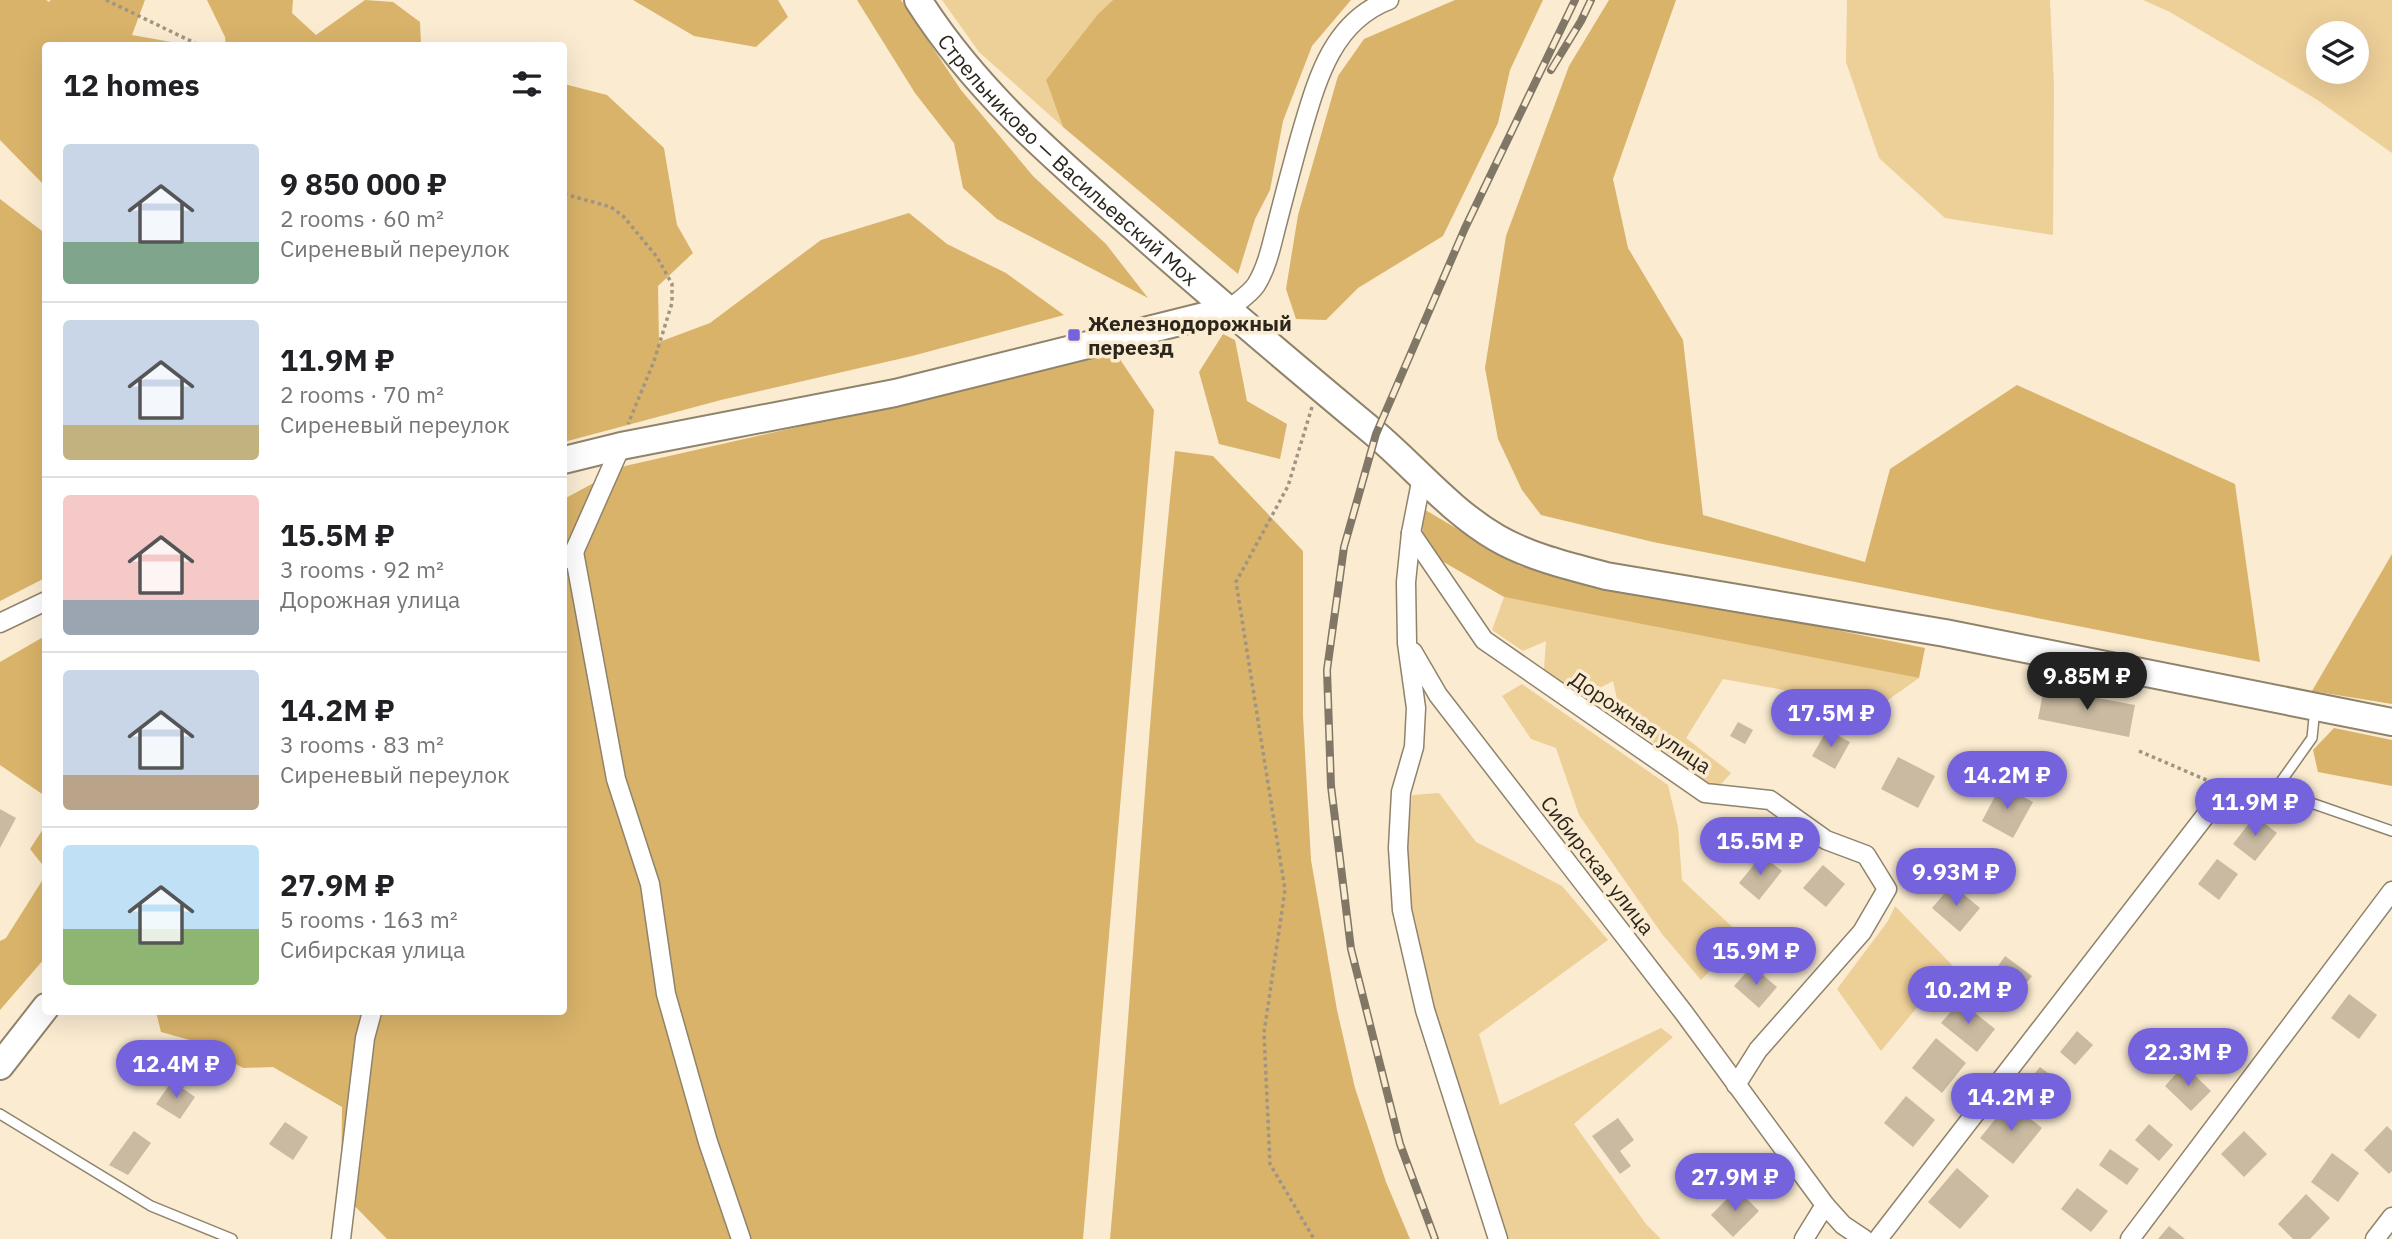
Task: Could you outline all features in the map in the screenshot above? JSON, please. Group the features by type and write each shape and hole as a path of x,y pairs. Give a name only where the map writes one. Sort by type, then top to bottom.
{"main road":[{"name":"Стрельниково — Васильевский Мох","path":"918,0 970,71 1025,131 1228,310 1376,434 1469,519 1498,539 1546,559 1606,576 1945,633 2392,722"},
{"path":"567,459 621,446 895,393 1228,310"},
{"path":"0,1066 42,1012"}],"street":[{"path":"1228,310 1254,287 1265,268 1317,81 1326,60 1337,41 1353,23 1389,0"},
{"path":"621,446 569,557 616,779 650,884 666,994 708,1142 741,1239"},
{"path":"1422,477 1411,533 1406,582 1408,643 1416,708 1414,747 1401,803 1398,848 1402,910 1425,1010 1498,1239"},
{"name":"Дорожная улица","path":"1411,533 1484,640 1526,672 1705,793 1770,800 1826,840 1866,855 1887,889 1862,932 1758,1050 1735,1085"},
{"path":"0,623 42,603"},
{"name":"Сибирская улица","path":"1408,643 1438,695 1684,1013 1825,1205 1843,1225 1864,1239"},
{"path":"1878,1239 2226,789"},
{"path":"2130,1239 2392,891"},
{"path":"341,1239 365,1038 371,1015"},
{"path":"1804,1239 1825,1205"},
{"path":"2375,1239 2392,1217"}],"lane":[{"path":"2276,790 2312,738 2315,706"},
{"path":"2226,789 2248,785 2276,790 2392,831"},
{"path":"0,1114 151,1206 232,1239"}],"path":[{"path":"106,0 193,42"},
{"path":"567,195 611,207 624,216 657,257 673,284 672,303 654,361 621,446"},
{"path":"1314,1239 1270,1164 1264,1034 1285,890 1236,582 1288,486 1318,387"},
{"path":"2139,751 2226,789"}],"shaded area":[{"path":"0,0 145,0 132,35 171,42 42,42 42,183 0,140"},
{"path":"207,0 293,0 292,13 316,35 365,0 393,2 420,22 421,42 226,42"},
{"path":"633,0 778,0 788,17 756,47 694,36"},
{"path":"857,0 901,0 961,90 1033,176 1106,244 1148,298 997,219 963,188 954,143 915,93"},
{"path":"942,0 1113,0 1098,14 1046,80 1063,127 979,52"},
{"path":"1113,0 1351,0 1312,46 1283,121 1270,190 1255,219 1238,274 1063,127 1046,80 1098,14"},
{"path":"1455,0 1543,0 1510,70 1498,123 1443,236 1358,288 1326,320 1296,319 1286,289 1298,215 1338,76 1364,39"},
{"path":"1609,0 1676,0 1613,179 1628,248 1683,340 1703,515 1865,562 1890,469 2017,385 2235,484 2260,662 1653,542 1541,515 1522,490 1498,439 1485,368 1506,236 1569,66"},
{"path":"1847,0 2050,0 2054,87 2053,235 1945,218 1879,158 1846,62"},
{"path":"2143,0 2392,0 2392,153 2316,99 2170,12"},
{"path":"567,85 607,95 664,148 677,225 693,253 658,286 659,342 710,323 821,240 909,213 947,244 1006,273 1064,315 912,356 721,400 567,441"},
{"path":"0,199 42,231 42,580 0,601"},
{"path":"1223,334 1235,340 1247,401 1287,424 1280,459 1219,444 1199,372"},
{"path":"1113,349 1154,410 1083,1239 387,1239 341,1192 342,1107 273,1067 243,1068 197,1042 161,1032 157,1015 567,1015 567,497 625,466 815,423"},
{"path":"1175,451 1213,456 1303,551 1303,716 1311,860 1337,1010 1355,1088 1386,1182 1410,1239 1110,1239 1156,648"},
{"path":"1422,508 1520,566 1925,648 1919,678 1504,597 1423,550"},
{"path":"2392,554 2392,704 2312,691"},
{"path":"1504,597 1919,678 1878,707 1723,679 1686,738 1731,773 1716,790 1621,718 1613,681 1573,702 1544,669 1546,641 1523,651 1492,630"},
{"path":"42,638 42,794 0,765 0,662"},
{"path":"1522,684 1668,785 1678,827 1682,880 1743,937 1701,980 1662,934 1579,815 1556,748 1531,739 1502,696"},
{"path":"2334,728 2392,740 2392,786 2318,772 2313,750"},
{"path":"1439,793 1476,842 1562,886 1608,940 1479,1034 1500,1105 1661,1028 1673,1037 1574,1124 1646,1224 1661,1239 1509,1239 1484,1172 1425,983 1405,868 1412,795"},
{"path":"42,831 42,864 30,849"},
{"path":"42,881 42,961 0,1010 0,941 6,938"},
{"path":"1895,906 1952,965 1881,1051 1837,989 1888,921"}],"building":[{"path":"2044,688 2135,705 2129,737 2038,719"},
{"path":"1738,722 1753,730 1745,744 1730,736"},
{"path":"1827,730 1850,742 1835,769 1812,756"},
{"path":"1898,757 1935,776 1918,808 1881,789"},
{"path":"2001,785 2033,802 2013,838 1982,821"},
{"path":"0,809 16,818 0,848"},
{"path":"2255,816 2277,833 2255,861 2233,844"},
{"path":"1762,855 1782,871 1759,900 1739,883"},
{"path":"2217,859 2238,874 2219,900 2198,884"},
{"path":"1823,865 1845,884 1826,907 1803,888"},
{"path":"1952,885 1980,908 1960,932 1932,908"},
{"path":"2005,956 2032,976 2018,994 1992,975"},
{"path":"1752,966 1777,987 1759,1008 1734,986"},
{"path":"2349,994 2377,1015 2359,1039 2331,1018"},
{"path":"1960,1001 1995,1029 1977,1052 1941,1023"},
{"path":"2077,1031 2093,1045 2075,1065 2060,1052"},
{"path":"1936,1038 1966,1063 1942,1093 1912,1068"},
{"path":"2184,1065 2211,1091 2191,1111 2165,1086"},
{"path":"2040,1067 2065,1086 2052,1102 2027,1083"},
{"path":"172,1081 195,1097 180,1119 156,1104"},
{"path":"1906,1096 1935,1120 1913,1147 1884,1123"},
{"path":"2009,1102 2042,1128 2013,1164 1980,1138"},
{"path":"1618,1118 1634,1140 1620,1151 1631,1166 1620,1174 1592,1136"},
{"path":"285,1122 308,1137 293,1160 269,1144"},
{"path":"2149,1124 2173,1145 2159,1161 2135,1140"},
{"path":"2387,1126 2392,1131 2392,1171 2389,1174 2364,1150"},
{"path":"134,1131 151,1143 128,1175 109,1165"},
{"path":"2244,1131 2267,1154 2244,1177 2221,1154"},
{"path":"2110,1149 2139,1169 2127,1185 2099,1165"},
{"path":"2332,1153 2359,1173 2338,1202 2311,1182"},
{"path":"1957,1168 1989,1196 1960,1229 1928,1202"},
{"path":"2077,1188 2108,1211 2091,1232 2061,1209"},
{"path":"1737,1189 1759,1211 1733,1237 1711,1215"},
{"path":"2306,1194 2330,1218 2310,1239 2293,1239 2278,1224"},
{"path":"2169,1226 2185,1239 2158,1239"}],"railway":[{"path":"1435,1239 1400,1144 1351,949 1331,786 1327,670 1344,547 1376,434 1465,228 1575,0"},
{"path":"1551,70 1591,0"}],"place":[{"name":"Железнодорожный переезд","path":"1074,335"}]}
